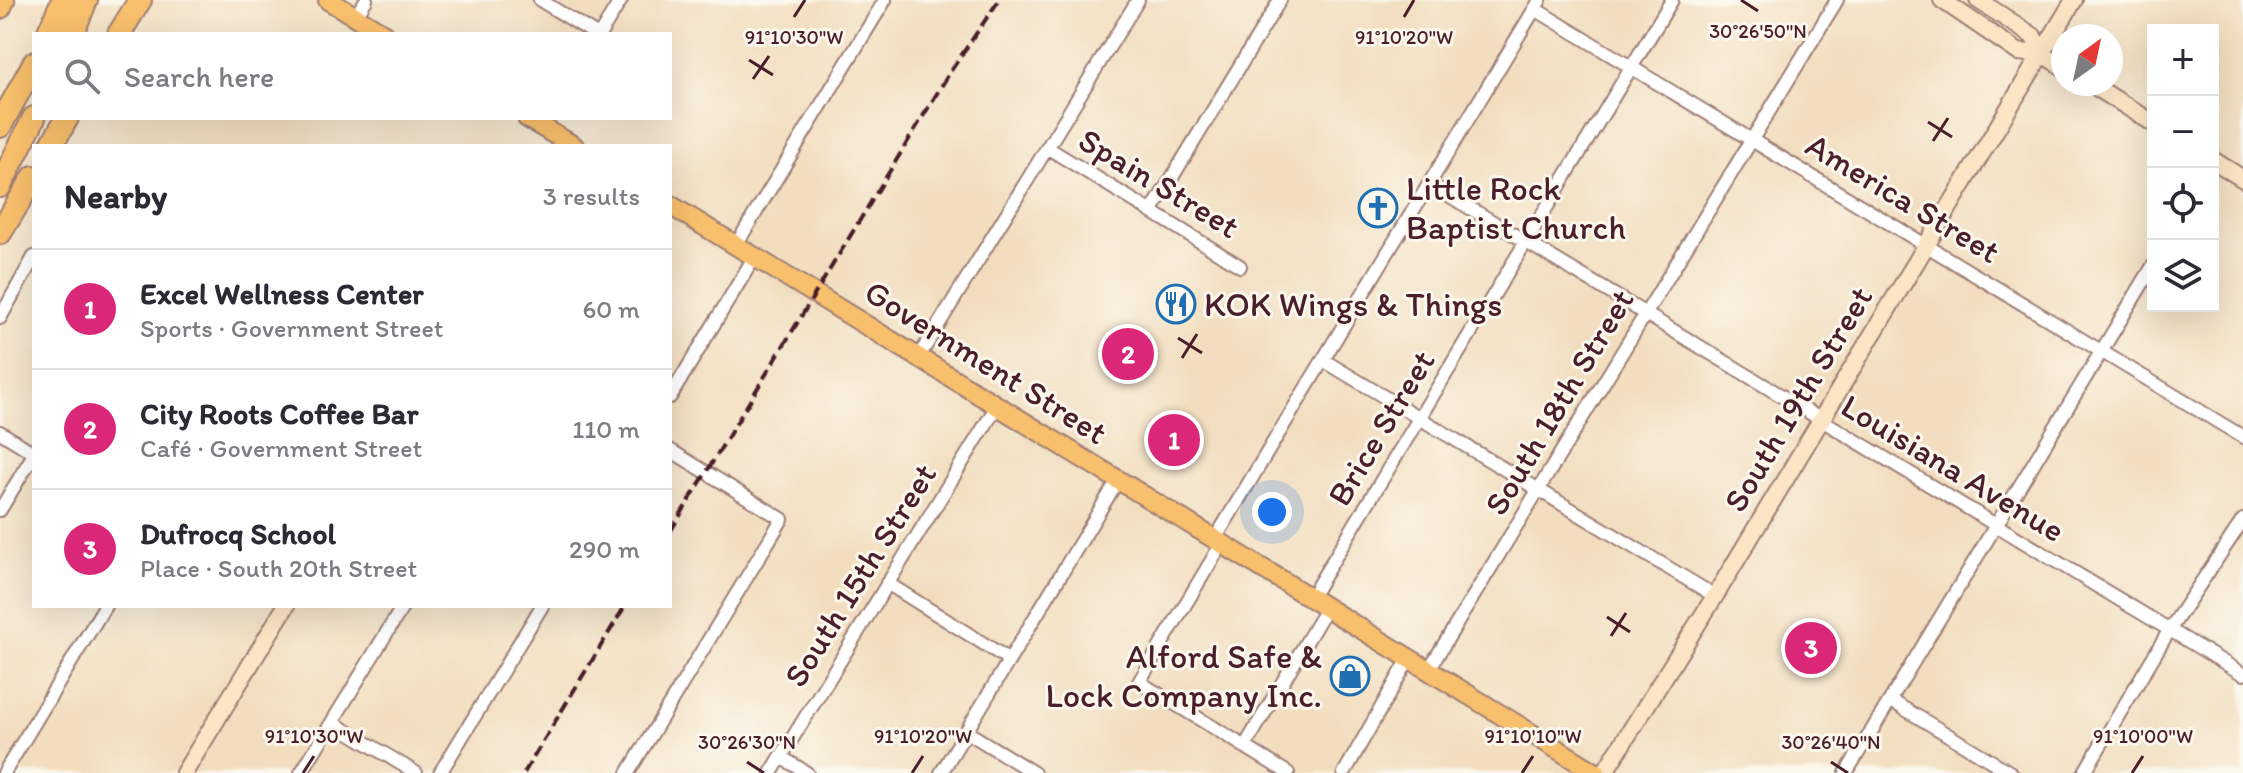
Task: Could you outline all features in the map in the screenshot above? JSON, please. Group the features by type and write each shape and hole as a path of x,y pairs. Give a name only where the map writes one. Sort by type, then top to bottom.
{"highway":[{"path":"0,7 3,0"},
{"path":"49,32 63,0"},
{"path":"73,32 86,0"},
{"path":"120,32 140,0"},
{"path":"0,126 32,67"},
{"path":"0,186 33,120"},
{"path":"52,144 66,120"},
{"path":"0,233 32,180"}],"main road":[{"path":"328,0 381,32"},
{"path":"547,123 568,144"},
{"name":"Government Street","path":"672,206 1596,773"}],"street":[{"path":"355,17 366,0"},
{"path":"540,0 595,32"},
{"path":"599,32 621,0"},
{"path":"736,245 885,0"},
{"path":"918,358 1138,0"},
{"path":"1151,212 1280,0"},
{"name":"Brice Street","path":"1311,597 1672,0"},
{"name":"South 18th Street","path":"1429,669 1837,0"},
{"path":"1942,0 2018,52 2042,54 2051,60"},
{"path":"1978,0 2033,36 2042,54"},
{"name":"South 19th Street","path":"1604,773 1715,596 2074,0"},
{"path":"1288,773 1139,682 1323,360 1537,4"},
{"name":"America Street","path":"1537,4 1631,67 2243,437"},
{"path":"2110,96 2147,119"},
{"name":"Spain Street","path":"1048,148 1240,266"},
{"path":"2219,166 2243,179"},
{"name":"Louisiana Avenue","path":"1430,184 2243,674"},
{"path":"672,394 755,256"},
{"path":"0,318 32,261"},
{"path":"1846,773 2147,276"},
{"path":"1323,360 1715,596"},
{"name":"South 15th Street","path":"771,773 997,406"},
{"path":"0,432 32,452"},
{"path":"628,773 782,519 672,451"},
{"path":"0,510 32,456"},
{"path":"941,773 1118,480"},
{"path":"2084,773 2170,629 2243,520"},
{"path":"887,583 1008,659"},
{"path":"1245,746 1327,607"},
{"path":"4,773 104,608"},
{"path":"184,773 285,608"},
{"path":"301,773 402,608"},
{"path":"440,773 538,608"},
{"path":"1344,773 1410,657"},
{"path":"1890,700 2011,773"},
{"path":"332,722 416,773"},
{"path":"967,732 1034,773"},
{"path":"781,757 807,773"}],"railway":[{"path":"672,529 950,72 999,0"},
{"path":"524,773 624,608"}],"place":[{"name":"Little Rock Baptist Church","path":"1378,208"},
{"name":"KOK Wings & Things","path":"1176,304"},
{"name":"City Roots Coffee Bar","path":"1128,354"},
{"name":"Excel Wellness Center","path":"1174,440"},
{"name":"Dufrocq School","path":"1811,648"},
{"name":"Alford Safe & Lock Company Inc.","path":"1350,676"}]}
